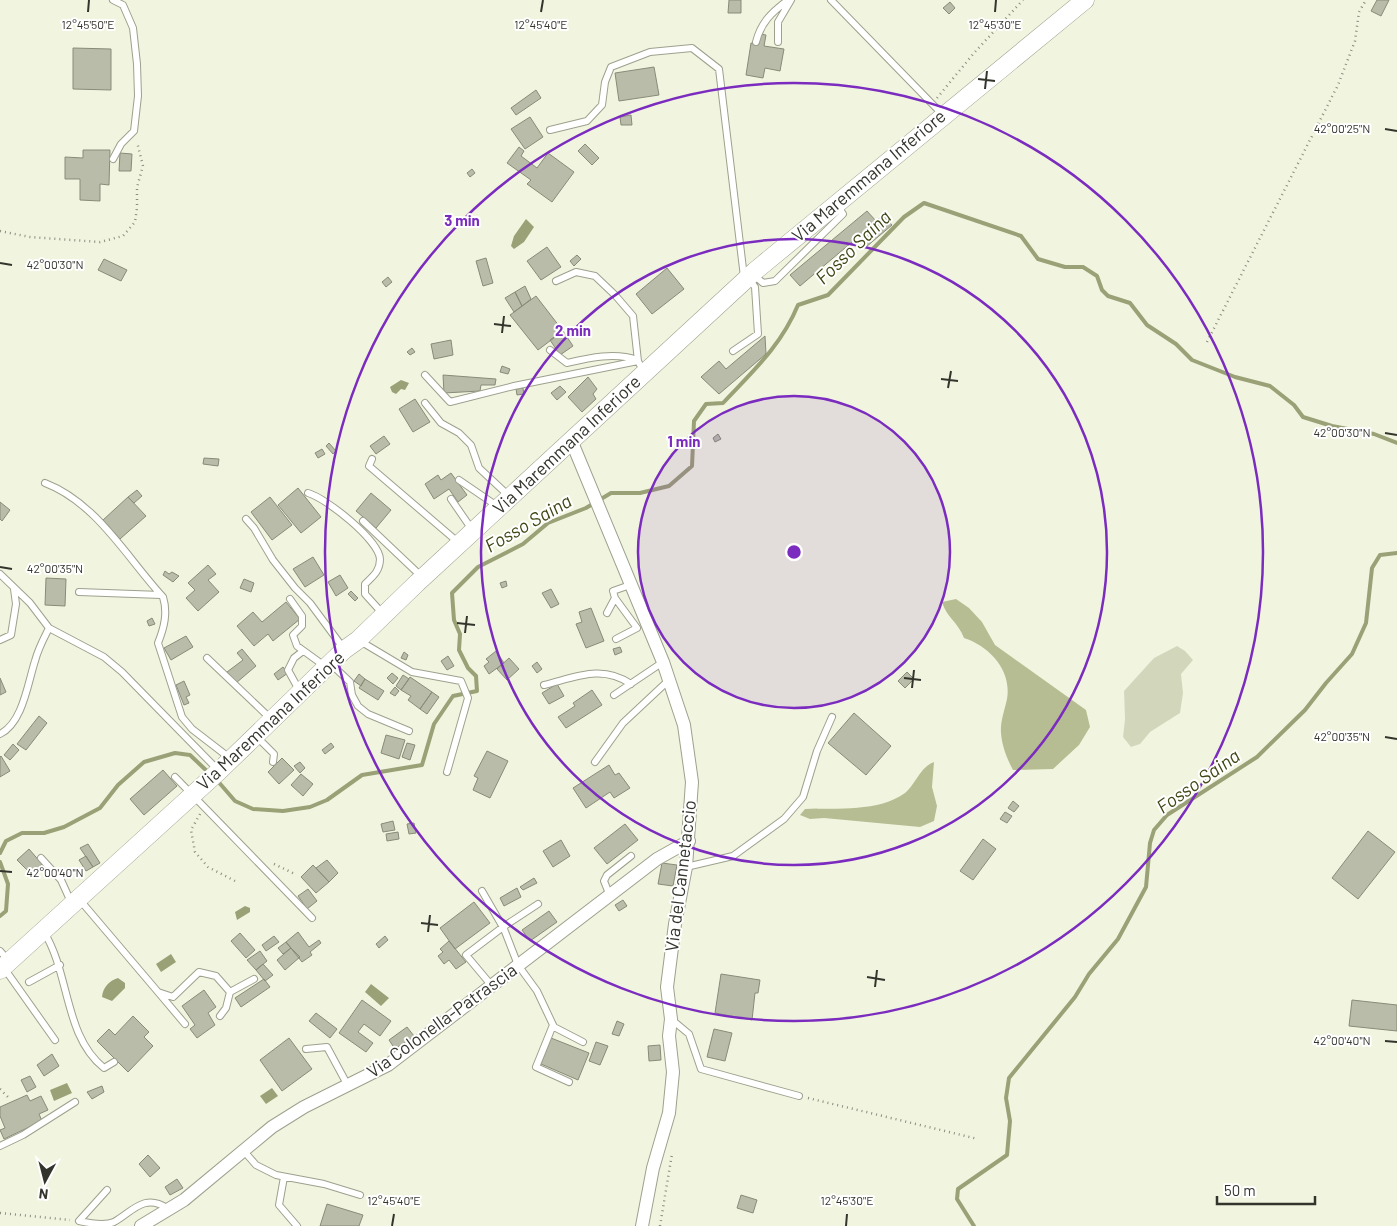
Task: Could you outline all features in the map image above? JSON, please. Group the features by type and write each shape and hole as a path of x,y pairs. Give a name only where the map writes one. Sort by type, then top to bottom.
{"main road":[{"name":"Via Maremmana Inferiore","path":"3,962 44,932 75,902 212,781 272,720 571,440 640,364 748,277 835,203 938,109 1084,0"}],"street":[{"name":"Via del Cannetaccio","path":"571,440 663,662 684,725 692,782 686,867 675,924 667,987 671,1019 669,1036 673,1072 669,1113 653,1168 642,1226"},
{"name":"Via Colonella-Patrascia","path":"141,1226 167,1208 184,1200 272,1127 347,1084 360,1080 388,1065 426,1034 492,986 657,859 688,841"}],"lane":[{"path":"113,0 123,5 133,28 138,96 134,130 121,144 113,159"},
{"path":"756,42 760,27 772,12 790,0"},
{"path":"778,42 778,22 790,0"},
{"path":"831,0 938,109"},
{"path":"550,130 587,120 602,105 605,82 611,67 650,52 692,48 719,69 748,277 755,287 758,334 733,352"},
{"path":"556,282 576,272 595,276 616,295 633,316 640,364"},
{"path":"550,350 567,363 597,356 630,357 640,364"},
{"path":"425,375 450,402 514,386 640,364"},
{"path":"425,403 441,423 459,433 471,445 479,468 505,503"},
{"path":"372,459 369,466 460,544"},
{"path":"459,480 505,503"},
{"path":"45,483 64,490 89,513 124,550 161,595 166,607 163,631 158,643 182,717 192,729 212,781"},
{"path":"308,493 319,496 336,508 373,544 380,557 378,570 365,584 365,594 384,615"},
{"path":"451,499 474,532"},
{"path":"246,519 294,588 351,645 412,672 461,681 468,698 446,772"},
{"path":"363,521 409,568 423,578"},
{"path":"0,574 30,603 49,628 97,653 116,667 212,781 312,918"},
{"path":"616,639 637,628 615,598 613,591 630,585"},
{"path":"0,640 11,635 16,604 14,589"},
{"path":"79,592 161,595"},
{"path":"608,613 615,598"},
{"path":"290,599 302,616 302,626 293,635 297,646 350,682 358,706 368,714 409,731"},
{"path":"0,734 7,730 26,697 35,659 49,628"},
{"path":"302,693 288,670 294,658 303,650"},
{"path":"207,658 272,720"},
{"path":"614,695 663,662"},
{"path":"544,685 605,672 631,684"},
{"path":"595,762 623,723 669,680"},
{"path":"686,867 733,856 784,819 803,797 817,751 832,717"},
{"path":"256,736 274,754 273,762"},
{"path":"175,777 212,781"},
{"path":"610,896 604,881 607,874 631,856"},
{"path":"41,858 61,880 75,902 185,1024"},
{"path":"482,891 503,926 518,966 537,991 552,1025 583,1042"},
{"path":"492,986 466,955 503,926 538,904"},
{"path":"44,932 54,947 60,965 78,1036 91,1057 104,1068 114,1062"},
{"path":"3,962 55,1040"},
{"path":"29,982 60,965"},
{"path":"158,992 173,997 199,972 216,976 230,992"},
{"path":"220,1016 226,1008 230,992 254,979"},
{"path":"671,1019 689,1034 701,1069 799,1096"},
{"path":"552,1025 536,1067 569,1082"},
{"path":"306,1049 327,1047 347,1084"},
{"path":"0,1146 22,1135 75,1102"},
{"path":"243,1150 256,1165 276,1175 324,1184 360,1195"},
{"path":"284,1177 279,1205 297,1226"},
{"path":"107,1190 79,1221 90,1224 113,1223 135,1205 159,1203 167,1208"}],"path":[{"path":"938,109 974,53 1023,0"},
{"path":"1207,342 1338,85 1355,41 1359,12 1366,0"},
{"path":"0,231 30,237 100,242 123,236 135,222 137,187 143,166 134,130"},
{"path":"212,781 191,830 195,852 208,867 235,881"},
{"path":"0,1089 9,1098"},
{"path":"799,1096 978,1140"},
{"path":"660,1226 670,1170 672,1145"},
{"path":"0,1213 67,1221 85,1215"}],"shaded area":[{"path":"526,219 534,227 524,242 514,249 511,246 514,236"},
{"path":"401,380 409,383 405,390 401,389 396,394 392,392 390,387"},
{"path":"956,599 969,608 982,622 995,645 1086,710 1090,727 1079,745 1053,769 1013,770 1002,743 1001,733 1008,688 1006,678 997,661 990,653 964,638 947,612 942,602"},
{"path":"1177,646 1185,651 1193,660 1181,674 1183,693 1180,713 1150,732 1140,744 1131,747 1123,737 1125,719 1124,691 1154,658"},
{"path":"934,762 932,787 937,806 934,821 920,827 824,818 810,819 800,815 805,809 857,808 895,799 905,793 925,768"},
{"path":"245,906 250,908 250,912 237,920 235,912"},
{"path":"171,954 176,962 161,972 156,964"},
{"path":"118,978 125,983 125,988 112,1001 102,997 107,985"},
{"path":"371,984 389,998 381,1006 365,992"},
{"path":"67,1083 72,1093 54,1101 50,1090"},
{"path":"272,1088 278,1096 266,1104 260,1096"}],"building":[{"path":"729,0 741,0 741,13 728,13"},
{"path":"1377,0 1389,0 1381,16 1371,11"},
{"path":"950,2 955,8 949,14 943,8"},
{"path":"760,34 766,35 764,46 784,49 780,71 765,68 763,78 746,75 751,43 759,44"},
{"path":"73,48 111,49 111,90 73,89"},
{"path":"654,67 659,95 619,101 615,73"},
{"path":"536,90 541,98 516,115 511,108"},
{"path":"631,115 632,125 621,125 620,117"},
{"path":"530,117 543,137 525,149 511,129"},
{"path":"585,144 599,158 592,165 578,151"},
{"path":"519,147 524,151 521,156 537,168 548,153 574,172 552,202 527,184 531,180 507,163"},
{"path":"83,150 110,150 109,185 100,184 100,201 80,200 80,179 65,179 65,157 83,158"},
{"path":"120,153 132,154 131,171 119,171"},
{"path":"472,169 475,173 470,177 467,173"},
{"path":"867,211 876,221 883,215 892,225 866,247 858,237 800,286 790,275"},
{"path":"547,247 561,267 541,280 527,261"},
{"path":"577,255 581,259 574,266 570,261"},
{"path":"486,258 493,283 483,286 476,261"},
{"path":"104,259 127,270 121,281 98,270"},
{"path":"667,268 684,289 652,314 636,294"},
{"path":"388,277 392,282 386,287 382,282"},
{"path":"525,286 531,299 522,306 515,292"},
{"path":"515,292 522,306 514,312 505,298"},
{"path":"536,296 563,331 538,350 510,315"},
{"path":"563,331 573,346 560,355 550,340"},
{"path":"765,336 766,354 719,394 701,377 719,361 726,369"},
{"path":"451,340 453,355 434,359 431,344"},
{"path":"412,348 415,352 410,355 407,352"},
{"path":"502,366 510,369 508,374 500,372"},
{"path":"443,375 496,379 495,385 481,385 480,391 444,393"},
{"path":"588,377 597,389 593,394 596,399 582,412 568,397"},
{"path":"560,386 566,392 557,400 551,393"},
{"path":"523,388 524,394 517,395 516,389"},
{"path":"415,399 430,422 413,432 399,409"},
{"path":"718,434 721,439 715,442 713,438"},
{"path":"384,436 390,444 376,454 370,446"},
{"path":"329,443 336,451 333,454 326,446"},
{"path":"322,449 325,454 318,458 315,453"},
{"path":"204,458 219,459 218,466 203,464"},
{"path":"451,473 467,495 458,502 449,489 434,499 425,484 438,475 441,480"},
{"path":"298,488 321,517 301,533 278,505"},
{"path":"137,490 142,496 134,503 128,497"},
{"path":"371,493 391,510 376,528 356,511"},
{"path":"128,497 146,516 120,539 103,520"},
{"path":"270,497 292,525 272,540 251,512"},
{"path":"0,502 10,510 2,521 0,519"},
{"path":"313,557 324,575 305,587 293,569"},
{"path":"208,565 216,574 208,580 219,592 198,611 186,598 195,590 188,583"},
{"path":"165,571 179,576 173,582 163,575"},
{"path":"340,575 348,588 336,596 328,582"},
{"path":"46,578 66,579 65,606 45,605"},
{"path":"244,579 254,583 251,592 240,588"},
{"path":"506,581 507,586 502,588 500,583"},
{"path":"551,589 559,604 551,608 542,593"},
{"path":"351,591 358,598 355,601 348,594"},
{"path":"286,602 300,619 273,641 268,634 254,646 237,626 253,612 262,622"},
{"path":"591,608 604,641 586,648 576,624 582,622 579,612"},
{"path":"152,618 155,624 149,626 147,621"},
{"path":"186,636 193,647 171,660 164,648"},
{"path":"620,647 622,652 615,655 613,649"},
{"path":"242,649 256,666 236,683 227,672 243,660 237,653"},
{"path":"496,651 504,663 489,674 484,666 489,662 486,659"},
{"path":"404,652 408,655 406,660 401,658"},
{"path":"448,656 454,666 447,670 441,661"},
{"path":"509,658 519,669 507,680 497,669"},
{"path":"537,662 542,669 537,673 532,666"},
{"path":"283,667 288,673 278,680 274,674"},
{"path":"907,672 914,679 905,688 898,681"},
{"path":"392,673 398,678 393,684 387,678"},
{"path":"359,674 365,679 361,686 354,681"},
{"path":"403,675 409,679 401,690 396,686"},
{"path":"410,677 432,692 420,709 408,700 411,696 401,690"},
{"path":"0,678 6,692 0,695"},
{"path":"365,679 384,691 378,700 359,688"},
{"path":"184,681 190,695 186,697 189,703 184,705 176,685"},
{"path":"557,684 564,696 549,704 542,693"},
{"path":"395,687 399,691 395,696 390,693"},
{"path":"592,690 602,705 566,728 558,717 575,706 573,703"},
{"path":"432,692 439,697 427,714 420,709"},
{"path":"854,713 891,746 866,775 828,743"},
{"path":"39,716 47,723 26,750 17,744"},
{"path":"386,735 405,740 399,759 381,753"},
{"path":"331,743 334,747 325,754 322,750"},
{"path":"407,743 415,745 410,760 402,757"},
{"path":"13,744 19,750 10,760 4,755"},
{"path":"487,751 508,761 490,798 473,790 478,778 474,776"},
{"path":"0,757 10,771 0,777"},
{"path":"282,758 294,770 279,784 268,772"},
{"path":"300,762 305,768 300,773 294,766"},
{"path":"609,765 615,775 619,773 630,788 614,798 610,792 586,808 573,788"},
{"path":"163,770 177,786 144,815 130,799"},
{"path":"301,774 313,784 303,796 291,785"},
{"path":"1013,801 1019,806 1014,812 1008,808"},
{"path":"1005,812 1012,816 1007,823 1000,819"},
{"path":"393,821 395,830 383,832 381,824"},
{"path":"414,823 416,833 409,834 407,824"},
{"path":"625,824 638,840 607,864 594,848"},
{"path":"1368,831 1395,852 1358,899 1332,878"},
{"path":"398,832 399,839 387,841 386,834"},
{"path":"983,839 996,849 973,880 960,871"},
{"path":"561,840 570,856 553,867 543,851"},
{"path":"88,844 100,863 93,867 80,848"},
{"path":"29,849 42,864 31,874 17,860"},
{"path":"86,856 93,867 86,871 79,860"},
{"path":"327,860 338,873 329,882 316,868"},
{"path":"662,863 677,865 673,886 658,884"},
{"path":"313,865 329,882 316,893 301,877"},
{"path":"534,878 537,883 523,890 520,887"},
{"path":"517,888 521,897 504,906 500,898"},
{"path":"308,889 317,901 307,909 298,896"},
{"path":"623,900 627,906 619,911 615,905"},
{"path":"474,902 490,923 455,949 440,928"},
{"path":"549,911 557,922 530,941 522,930"},
{"path":"298,932 309,947 319,940 321,943 310,952 312,955 302,962 286,942"},
{"path":"240,933 255,950 246,958 231,941"},
{"path":"274,936 279,942 266,951 262,945"},
{"path":"385,936 388,940 379,948 376,944"},
{"path":"449,941 466,962 456,969 449,960 444,964 438,956 443,952 440,949"},
{"path":"286,942 291,948 283,954 278,948"},
{"path":"291,948 300,957 285,970 277,960"},
{"path":"260,951 267,961 256,970 247,960"},
{"path":"263,964 273,975 265,981 256,970"},
{"path":"721,974 760,980 758,993 755,993 752,1020 715,1013"},
{"path":"264,979 270,987 241,1007 235,998"},
{"path":"204,990 216,1007 208,1013 215,1025 197,1038 190,1029 195,1025 182,1006"},
{"path":"362,1000 391,1021 380,1036 364,1024 358,1032 373,1043 366,1052 339,1033"},
{"path":"1352,1000 1397,1005 1397,1031 1349,1026"},
{"path":"316,1013 337,1029 330,1038 309,1021"},
{"path":"133,1016 149,1032 144,1037 153,1046 128,1072 97,1041 109,1029 115,1035"},
{"path":"617,1021 624,1024 619,1036 612,1034"},
{"path":"407,1027 414,1036 395,1049 389,1040"},
{"path":"714,1029 732,1033 725,1061 707,1057"},
{"path":"289,1038 312,1069 282,1091 260,1060"},
{"path":"551,1038 589,1053 578,1080 541,1064"},
{"path":"596,1042 608,1046 600,1065 589,1061"},
{"path":"660,1045 661,1060 649,1061 648,1046"},
{"path":"52,1054 59,1066 44,1076 37,1065"},
{"path":"30,1076 36,1087 27,1092 21,1080"},
{"path":"102,1086 104,1092 92,1099 87,1092"},
{"path":"27,1095 30,1101 41,1096 48,1110 39,1114 42,1121 4,1139 0,1130 5,1128 0,1116 0,1107"},
{"path":"148,1155 160,1168 150,1177 139,1164"},
{"path":"177,1179 183,1188 170,1195 165,1187"},
{"path":"741,1195 757,1200 753,1213 737,1208"},
{"path":"327,1204 363,1215 359,1226 320,1226"}],"waterway":[{"name":"Fosso Saina","path":"216,779 235,801 253,809 283,811 310,807 327,800 362,775 422,765 434,724 453,696 477,691 476,676 468,668 459,650 460,634 454,620 452,593 478,567 523,544 548,523 586,508 611,493 640,493 669,486 692,466 694,421 706,404 723,403 775,346 798,305 828,295 904,217 924,203 1021,236 1038,259 1065,267 1083,267 1097,276 1102,290 1108,296 1130,303 1147,325 1176,344 1192,360 1235,377 1270,386 1294,405 1303,417 1332,426 1374,434 1397,443"},
{"name":"Fosso Saina","path":"974,1226 957,1199 958,1189 1007,1155 1010,1121 1006,1098 1009,1078 1075,997 1089,974 1118,939 1146,887 1150,843 1154,830 1167,815 1257,757 1305,710 1352,654 1366,623 1372,568 1380,555 1397,553"},
{"name":"Fosso Saina","path":"0,853 6,841 22,833 44,833 64,827 100,808 118,785 144,762 175,753 190,755 209,773"},
{"name":"Fosso Saina","path":"0,862 8,884 6,911 0,916"}]}
